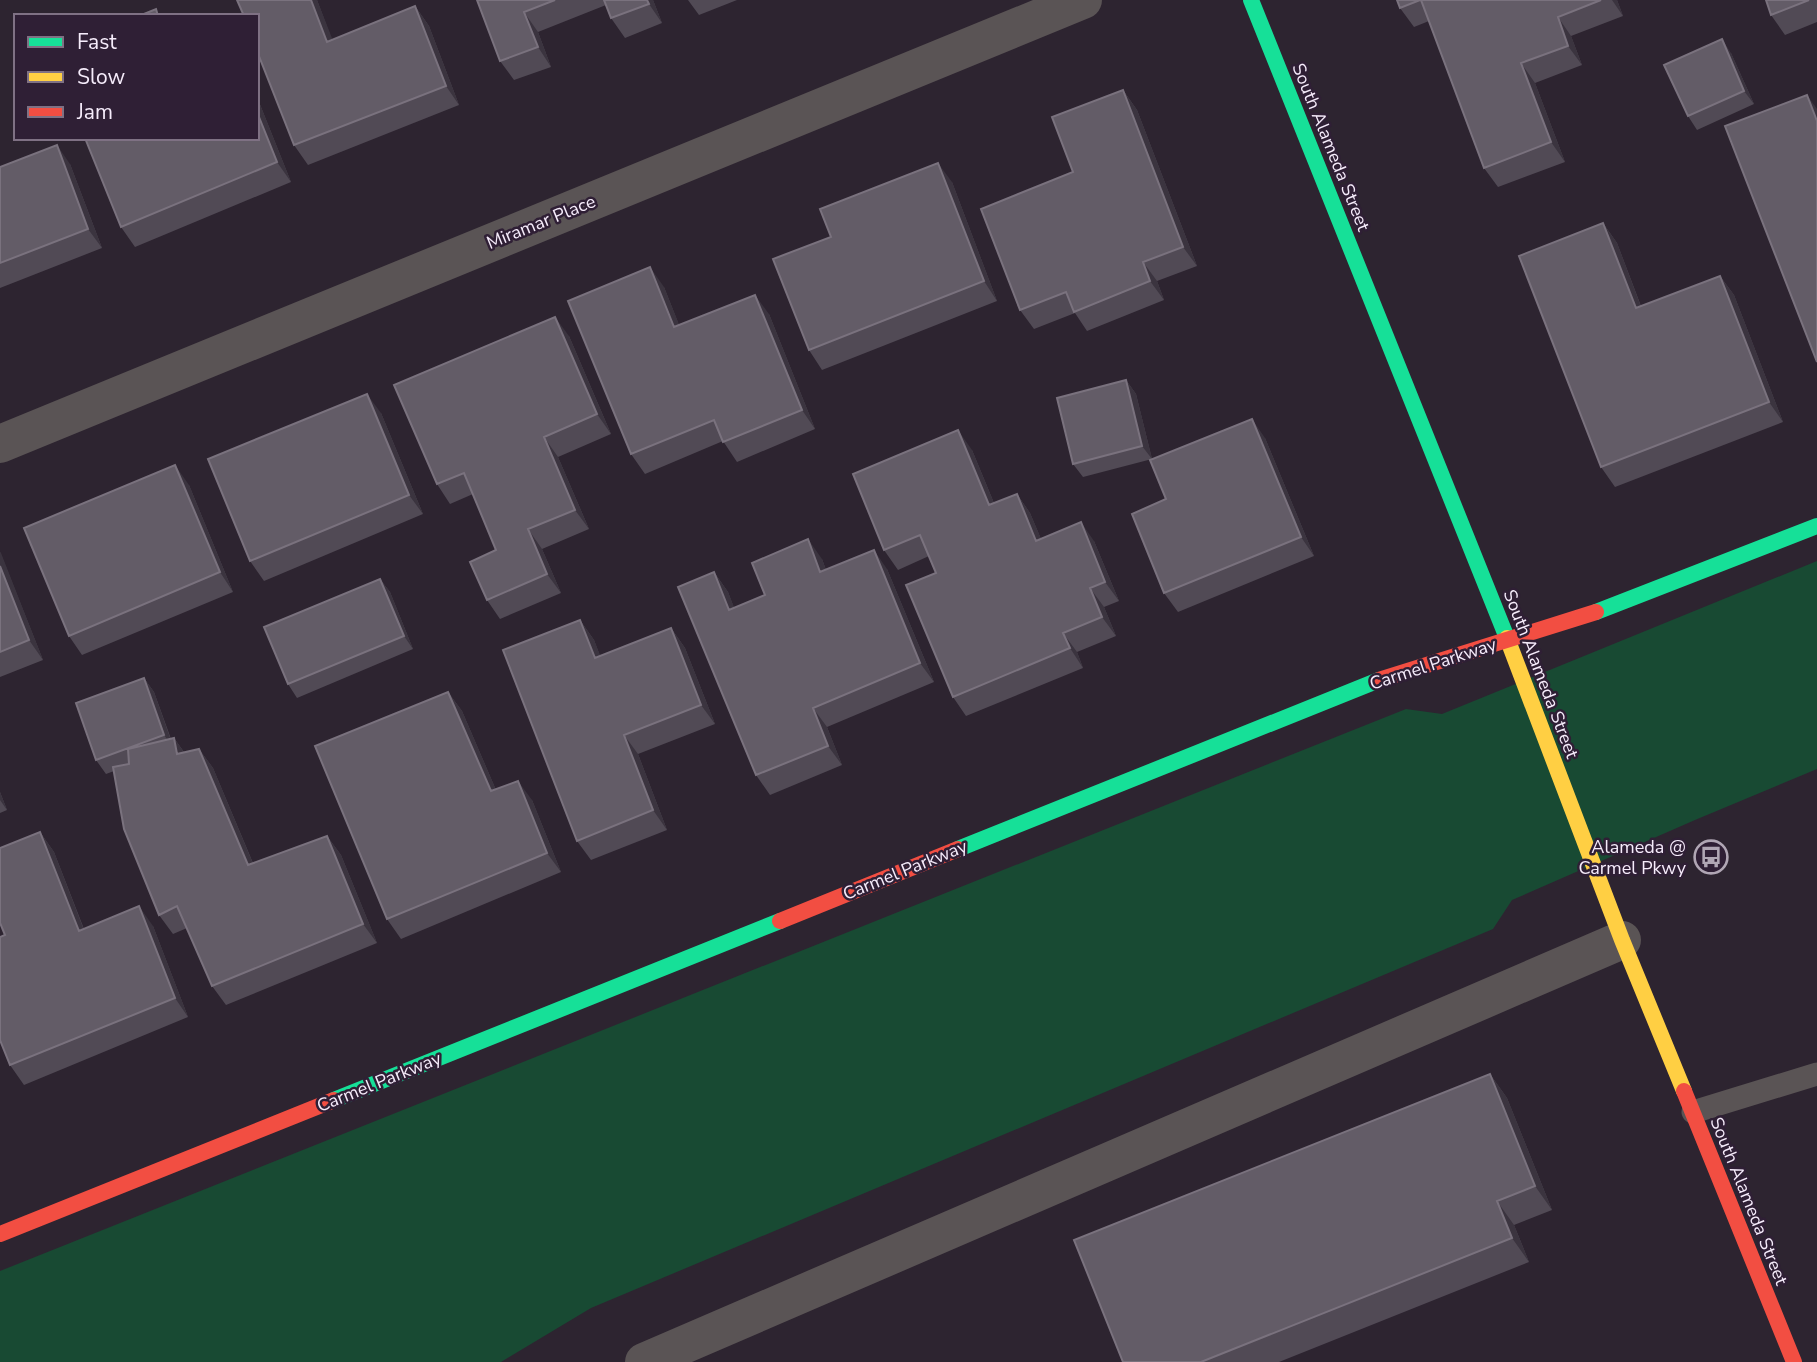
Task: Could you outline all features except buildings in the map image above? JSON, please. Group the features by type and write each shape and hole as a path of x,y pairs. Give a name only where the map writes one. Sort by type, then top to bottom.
{"street":[{"name":"Miramar Place","path":"0,444 1083,0"},
{"name":"South Alameda Street","path":"1251,0 1508,640 1622,940 1794,1362"},
{"name":"Carmel Parkway","path":"0,1234 1400,672 1618,605 1817,526"},
{"path":"644,1362 1622,940"}],"lane":[{"path":"1693,1112 1817,1074"}],"green space":[{"path":"1817,561 1817,769 1512,900 1493,929 591,1308 501,1362 0,1362 0,1271 1406,709 1442,714"}],"traffic: fast":[{"path":"1251,0 1507,638"},
{"path":"1596,612 1817,526"},
{"path":"958,849 1379,680"},
{"path":"334,1100 780,921"}],"traffic: slow":[{"path":"1507,638 1622,940 1684,1091"}],"traffic: jam":[{"path":"1379,680 1596,612"},
{"path":"780,921 958,849"},
{"path":"1684,1091 1794,1362"},
{"path":"0,1234 334,1100"}],"place":[{"name":"Alameda @ Carmel Pkwy","path":"1711,857"}]}
